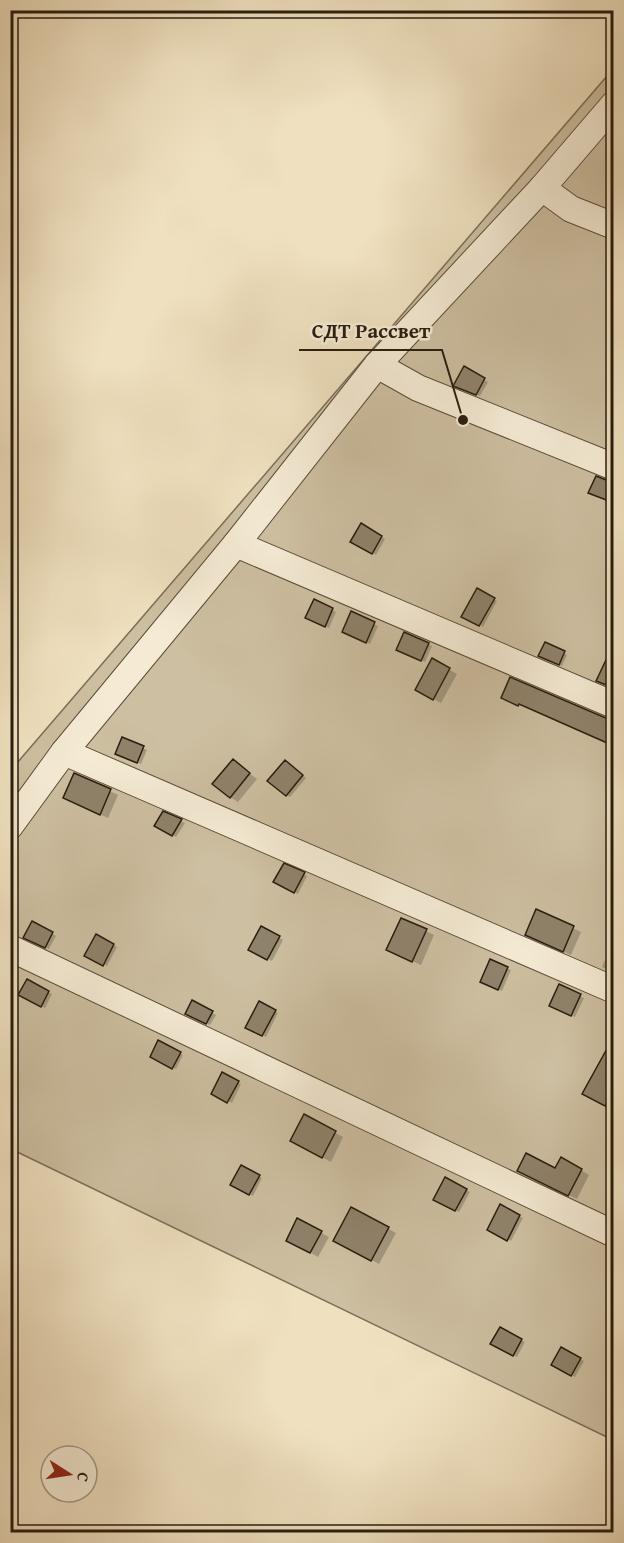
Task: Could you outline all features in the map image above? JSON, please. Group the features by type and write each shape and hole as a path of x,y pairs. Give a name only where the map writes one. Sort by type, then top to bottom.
{"lane":[{"path":"10,826 64,752 236,544 377,364 542,188 614,104"},
{"path":"542,188 571,209 614,226"},
{"path":"377,364 418,388 614,467"},
{"path":"236,544 614,705"},
{"path":"64,752 614,990"},
{"path":"10,948 614,1234"}],"shaded area":[{"path":"613,69 613,1440 11,1149 11,770"}],"building":[{"path":"464,366 485,378 476,395 453,386"},
{"path":"596,476 614,483 614,503 588,493"},
{"path":"361,523 382,536 372,554 350,542"},
{"path":"477,588 495,598 479,626 461,617"},
{"path":"314,599 333,608 325,627 305,618"},
{"path":"351,611 375,622 366,643 342,632"},
{"path":"404,632 429,643 421,661 396,650"},
{"path":"545,642 565,651 559,665 538,656"},
{"path":"614,643 614,688 596,681"},
{"path":"432,658 450,668 433,700 415,690"},
{"path":"510,677 614,720 614,746 501,698"},
{"path":"122,737 144,746 137,763 115,754"},
{"path":"233,759 250,773 230,798 212,784"},
{"path":"285,760 303,775 286,796 267,781"},
{"path":"74,773 111,789 100,815 63,798"},
{"path":"163,811 182,819 172,836 154,826"},
{"path":"284,863 305,872 294,893 273,882"},
{"path":"536,909 574,926 563,952 525,935"},
{"path":"401,918 427,929 412,962 386,950"},
{"path":"32,921 53,932 45,948 23,938"},
{"path":"261,926 280,936 267,960 248,950"},
{"path":"96,934 114,944 103,966 84,956"},
{"path":"490,959 508,967 498,990 480,982"},
{"path":"27,979 49,991 41,1007 18,995"},
{"path":"559,984 581,994 571,1016 549,1006"},
{"path":"192,1000 213,1011 206,1024 185,1014"},
{"path":"259,1001 276,1010 262,1036 245,1028"},
{"path":"614,1036 614,1090 605,1106 582,1094"},
{"path":"158,1040 181,1052 172,1069 150,1057"},
{"path":"222,1072 239,1081 227,1103 211,1094"},
{"path":"304,1114 336,1131 322,1158 290,1141"},
{"path":"526,1153 555,1168 561,1157 582,1169 568,1196 517,1171"},
{"path":"241,1165 260,1175 249,1195 230,1185"},
{"path":"445,1177 467,1189 455,1211 433,1200"},
{"path":"500,1204 520,1215 507,1241 487,1230"},
{"path":"351,1207 389,1227 371,1261 333,1241"},
{"path":"297,1218 322,1231 310,1253 286,1241"},
{"path":"500,1327 522,1339 513,1356 490,1344"},
{"path":"561,1347 581,1358 571,1376 551,1365"}],"place":[{"name":"СДТ Рассвет","path":"463,420"}]}
